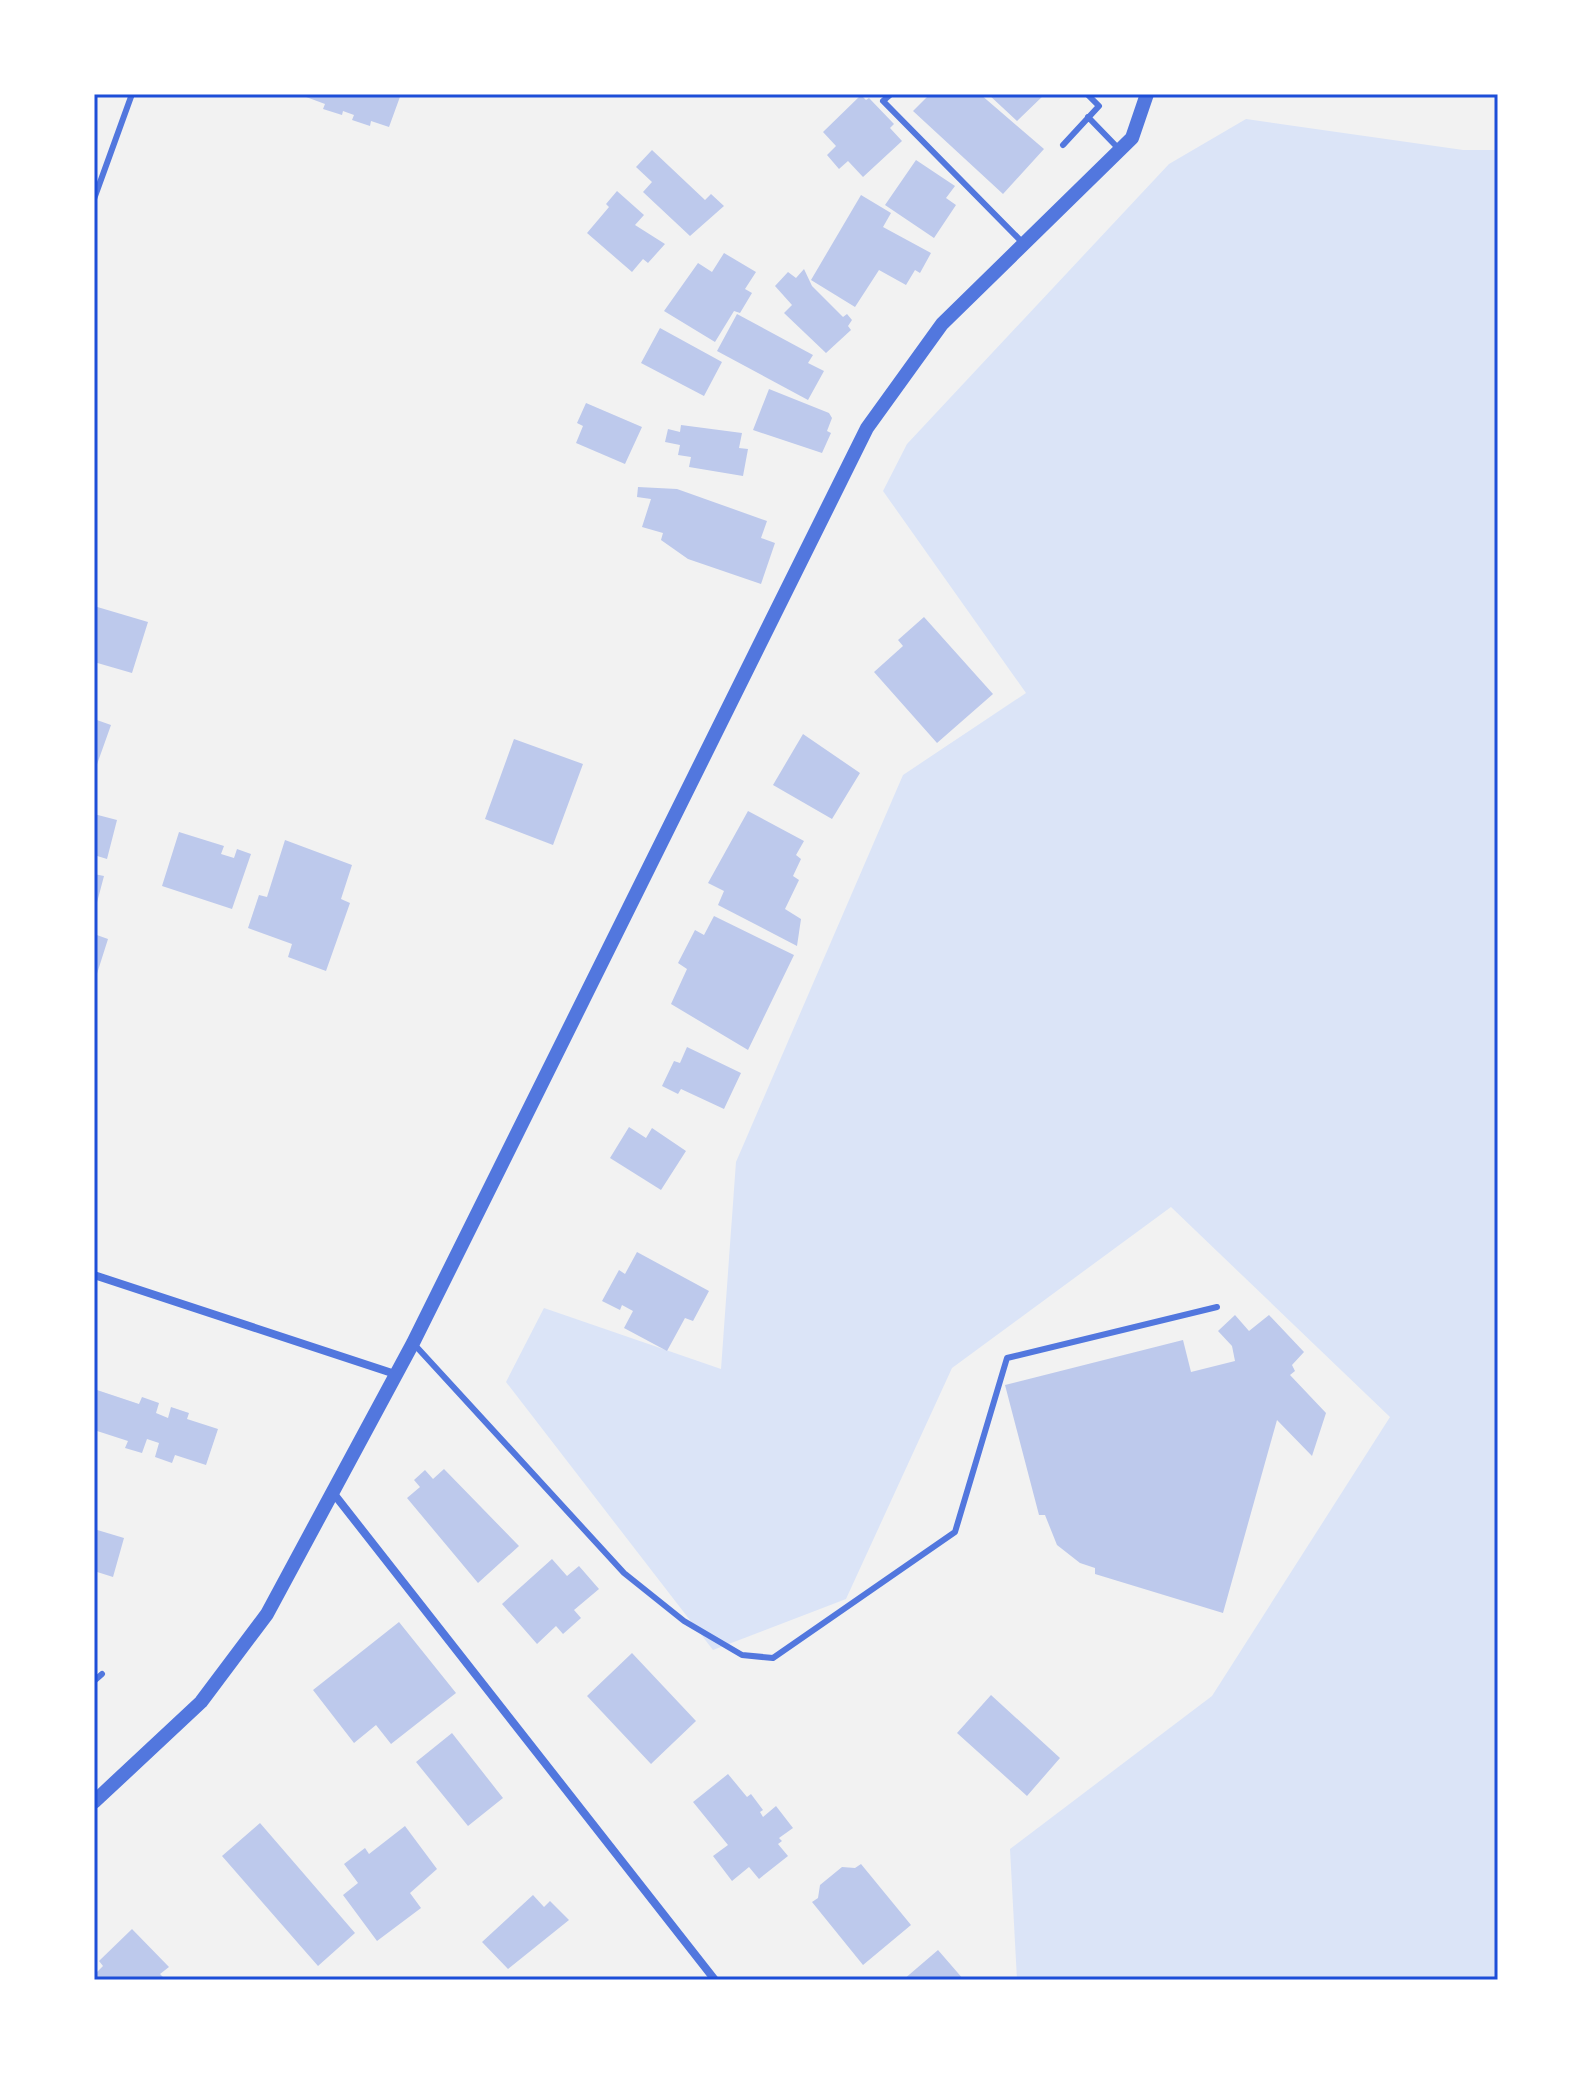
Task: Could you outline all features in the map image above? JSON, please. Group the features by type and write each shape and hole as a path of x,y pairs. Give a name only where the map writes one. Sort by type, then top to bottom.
{"street":[{"path":"94,1802 201,1702 267,1614 413,1343 867,428 942,324 1132,138 1147,94"},
{"path":"94,1275 395,1374"},
{"path":"334,1494 715,1980"}],"lane":[{"path":"94,199 132,94"},
{"path":"891,94 883,101 1024,244"},
{"path":"1063,145 1099,106 1087,94"},
{"path":"1088,117 1120,150"},
{"path":"413,1343 624,1573 684,1621 742,1655 773,1658 955,1532 1007,1358 1217,1307"},
{"path":"94,1681 102,1674"}],"shaded area":[{"path":"1246,119 1463,150 1498,150 1498,1980 1017,1980 1010,1849 1212,1696 1390,1417 1171,1207 952,1368 846,1599 713,1650 506,1382 544,1308 721,1369 736,1162 903,775 1026,693 883,491 907,444 1169,164"}],"building":[{"path":"298,94 401,94 389,127 371,121 370,126 352,120 354,115 323,109 325,104"},
{"path":"930,94 980,94 1044,149 1003,194 913,111"},
{"path":"988,94 1045,94 1017,121"},
{"path":"861,95 866,100 869,98 894,124 890,128 902,141 863,177 848,161 839,169 827,155 836,146 823,132"},
{"path":"652,150 705,200 711,194 724,206 690,236 643,192 652,182 636,167"},
{"path":"916,160 955,186 946,198 956,205 934,238 885,205"},
{"path":"617,191 644,215 635,225 665,244 648,263 643,259 632,272 587,233 609,207 606,204"},
{"path":"861,195 891,213 883,227 931,253 920,273 915,270 906,285 879,270 855,307 811,280"},
{"path":"724,253 756,272 745,289 752,293 740,313 734,311 715,342 664,311 698,263 712,272"},
{"path":"804,269 812,286 843,317 847,314 852,320 848,326 851,330 826,353 784,313 792,305 775,286 788,272 796,278"},
{"path":"737,314 813,355 808,363 824,371 808,400 717,351"},
{"path":"660,328 722,362 704,396 641,363"},
{"path":"769,389 829,413 832,418 827,431 831,433 822,453 753,430"},
{"path":"586,403 642,427 625,464 576,443 583,426 577,423"},
{"path":"681,425 742,433 739,448 748,449 743,476 689,467 691,457 678,455 680,445 665,442 668,429 680,432"},
{"path":"638,487 677,489 767,521 761,538 775,543 761,584 688,559 661,540 663,533 642,527 651,499 637,497"},
{"path":"94,606 148,622 132,673 94,662"},
{"path":"924,617 993,694 937,743 874,672 903,646 898,640"},
{"path":"94,719 111,725 95,770 94,769"},
{"path":"803,734 860,773 832,819 773,785"},
{"path":"514,739 583,764 553,845 485,819"},
{"path":"748,811 804,841 796,855 801,859 793,876 799,880 785,909 801,919 797,946 718,905 724,891 708,883"},
{"path":"94,814 117,820 107,859 94,855"},
{"path":"179,832 224,846 221,854 234,858 237,849 251,854 232,909 162,886"},
{"path":"285,840 352,865 341,899 350,903 326,971 288,957 292,944 248,928 259,895 267,897"},
{"path":"94,874 104,876 95,910 94,910"},
{"path":"714,916 794,955 748,1050 671,1004 687,969 678,963 695,930 704,935"},
{"path":"94,934 108,939 95,980 94,980"},
{"path":"687,1047 741,1073 724,1109 681,1089 678,1094 662,1086 674,1061 680,1063"},
{"path":"629,1127 646,1138 652,1128 686,1151 661,1190 610,1158"},
{"path":"637,1252 709,1291 693,1321 685,1318 667,1351 624,1328 633,1311 622,1305 620,1310 602,1301 619,1270 625,1274"},
{"path":"1235,1315 1249,1331 1269,1315 1304,1352 1292,1365 1295,1371 1290,1375 1326,1413 1312,1456 1277,1420 1223,1613 1095,1574 1095,1568 1080,1563 1057,1545 1045,1515 1039,1515 1005,1385 1183,1340 1191,1372 1235,1361 1232,1346 1218,1331"},
{"path":"94,1389 139,1404 142,1397 159,1403 156,1413 168,1418 171,1407 189,1413 187,1419 218,1429 206,1465 175,1455 172,1463 155,1457 159,1443 147,1439 142,1453 125,1448 128,1441 94,1430"},
{"path":"444,1469 519,1546 478,1583 407,1498 420,1487 414,1480 425,1470 433,1479"},
{"path":"94,1529 124,1538 113,1577 94,1571"},
{"path":"552,1559 567,1576 579,1566 599,1589 574,1610 581,1618 563,1634 556,1626 537,1644 502,1604"},
{"path":"399,1622 456,1693 391,1744 376,1725 354,1743 313,1690"},
{"path":"632,1653 696,1721 651,1764 587,1696"},
{"path":"991,1695 1060,1758 1027,1796 957,1733"},
{"path":"452,1733 503,1798 468,1826 416,1762"},
{"path":"728,1774 747,1797 751,1794 763,1810 760,1812 763,1817 776,1806 793,1828 779,1838 782,1841 778,1844 788,1856 759,1879 749,1867 732,1881 713,1856 728,1845 693,1802"},
{"path":"260,1823 355,1933 318,1966 222,1856"},
{"path":"405,1826 437,1869 410,1893 421,1908 377,1941 343,1895 358,1883 344,1864 365,1848 369,1854"},
{"path":"861,1864 911,1925 863,1965 812,1902 818,1898 820,1885 842,1867 855,1868"},
{"path":"533,1895 544,1907 550,1901 569,1920 508,1969 482,1942"},
{"path":"132,1929 169,1967 160,1974 166,1980 94,1980 94,1975 103,1966 99,1961"},
{"path":"938,1950 964,1980 903,1980"}]}
